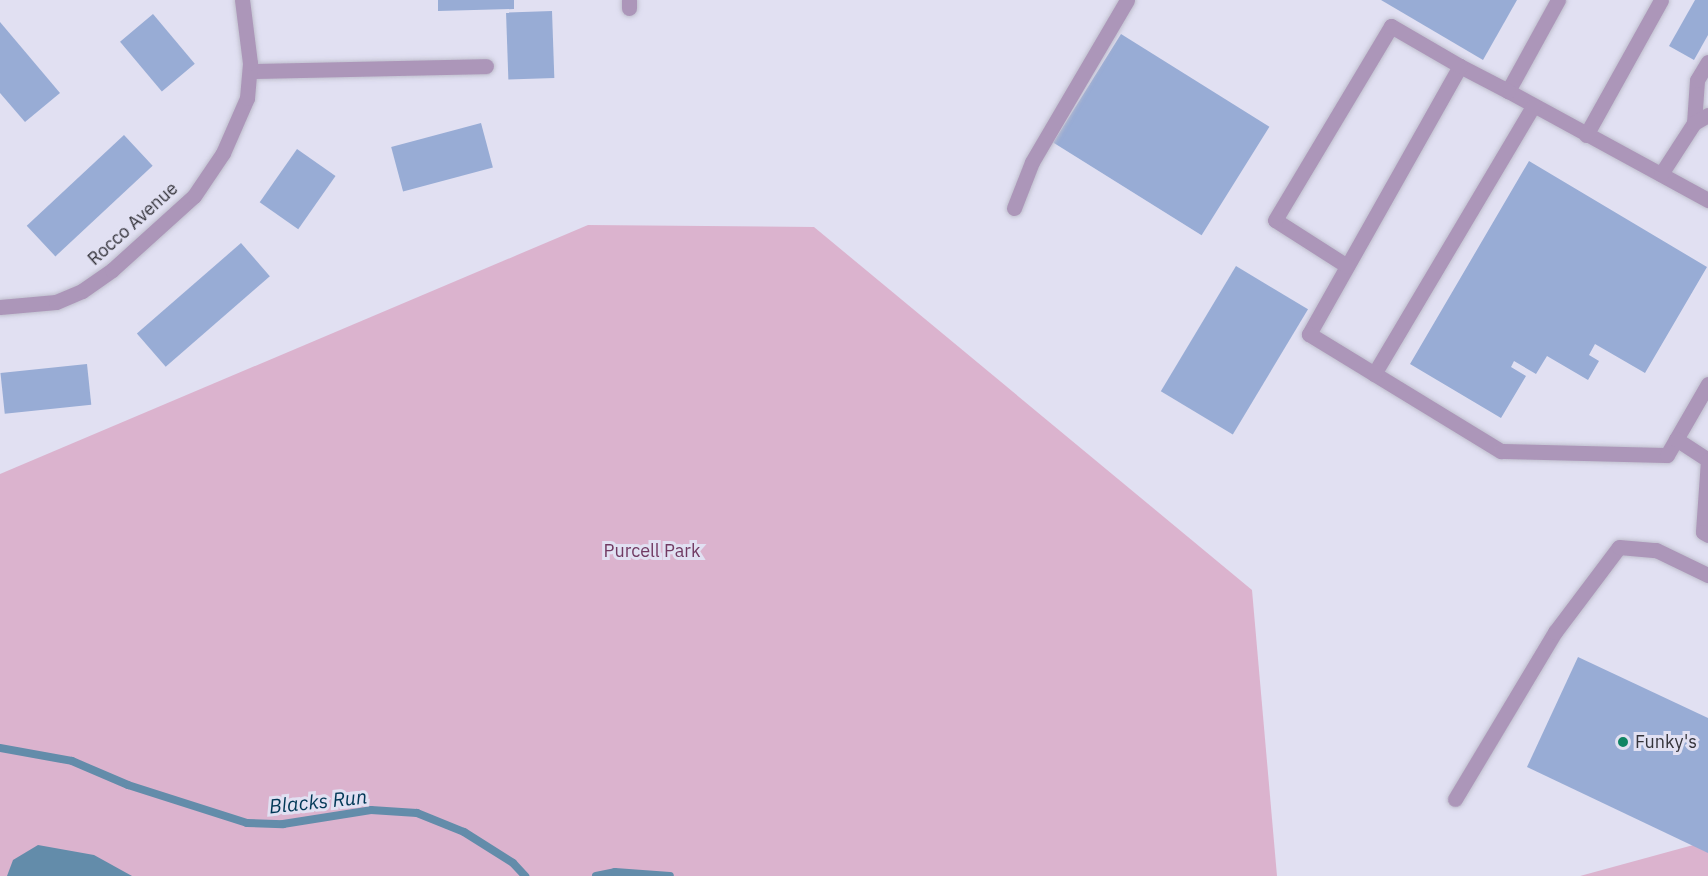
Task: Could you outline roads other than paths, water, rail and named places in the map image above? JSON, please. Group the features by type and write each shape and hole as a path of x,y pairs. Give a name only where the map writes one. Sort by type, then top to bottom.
{"street":[{"name":"Rocco Avenue","path":"0,307 56,303 82,291 112,270 183,208 215,168 231,138 247,98 250,71 242,0"},
{"path":"1014,208 1032,162 1127,0"},
{"path":"1508,91 1558,0"},
{"path":"1586,135 1661,0"},
{"path":"1347,266 1275,220 1391,26 1460,66 1708,200"},
{"path":"1661,174 1701,119 1697,80 1708,62"},
{"path":"250,71 486,66"},
{"path":"1460,66 1309,334 1501,451 1667,455 1708,384"},
{"path":"1374,374 1533,106"},
{"path":"1676,439 1708,460 1703,532 1708,536"},
{"path":"1455,799 1556,632 1619,547 1656,550 1708,575"}],"water":[{"path":"38,845 94,855 132,876 7,876 13,860"}],"waterway":[{"name":"Blacks Run","path":"0,748 72,761 128,785 247,823 283,824 371,810 417,813 464,832 513,863 525,876"},
{"name":"Blacks Run","path":"596,876 615,872 670,876"}],"place":[{"name":"Funky's","path":"1623,742"}],"park label":[{"name":"Purcell Park","path":"652,551"}]}
